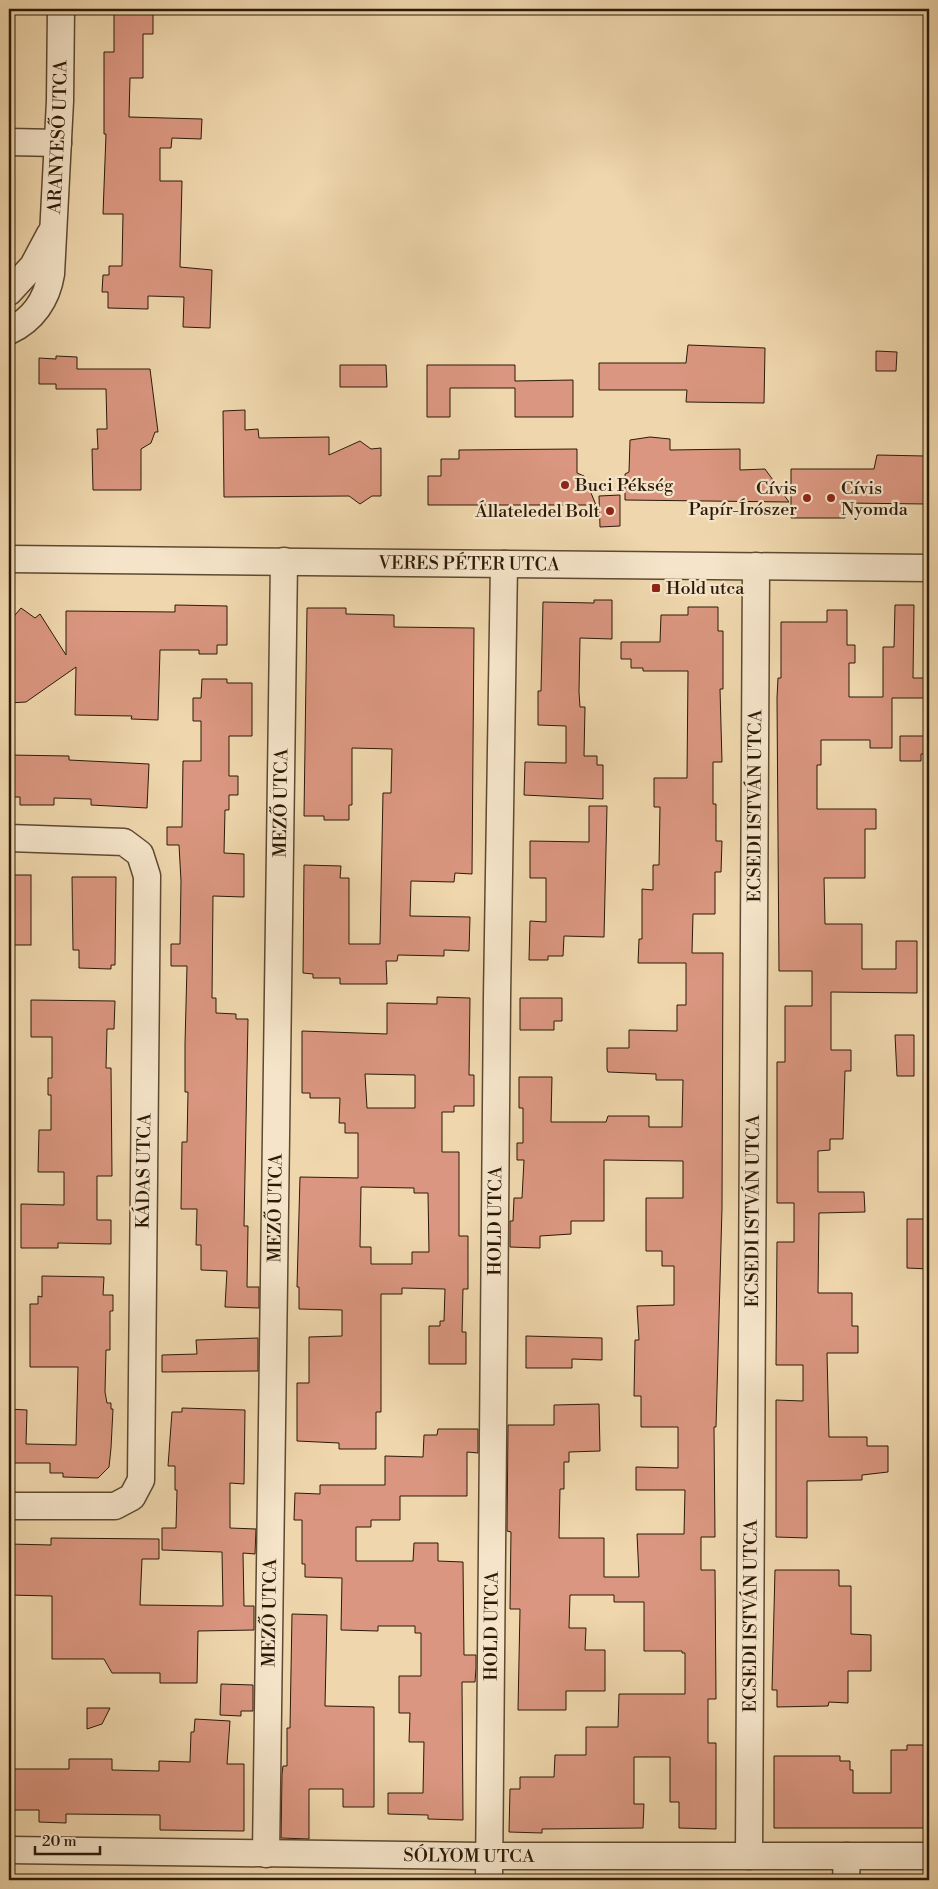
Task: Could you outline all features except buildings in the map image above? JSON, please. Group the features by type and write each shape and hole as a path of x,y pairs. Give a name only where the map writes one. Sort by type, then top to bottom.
{"street":[{"name":"ARANYESŐ UTCA","path":"9,331 26,320 39,307 47,292 52,265 58,142 61,9"},
{"path":"9,142 58,142"},
{"path":"9,292 39,258 55,218"},
{"name":"VERES PÉTER UTCA","path":"9,559 929,568"},
{"name":"MEZŐ UTCA","path":"266,1854 284,561"},
{"name":"HOLD UTCA","path":"489,1868 497,1007 504,564"},
{"name":"ECSEDI ISTVÁN UTCA","path":"749,1856 756,566"},
{"name":"KÁDAS UTCA","path":"9,838 124,842 135,849 144,860 147,884 141,1480 132,1497 115,1506 9,1506"},
{"name":"SÓLYOM UTCA","path":"9,1850 266,1854 489,1868 749,1856 846,1868 929,1856"}],"place":[{"name":"Buci Pékség","path":"565,485"},
{"name":"Cívis Papír-Írószer","path":"807,498"},
{"name":"Cívis Nyomda","path":"831,498"},
{"name":"Állateledel Bolt","path":"610,511"},
{"name":"Hold utca","path":"656,588"}]}
